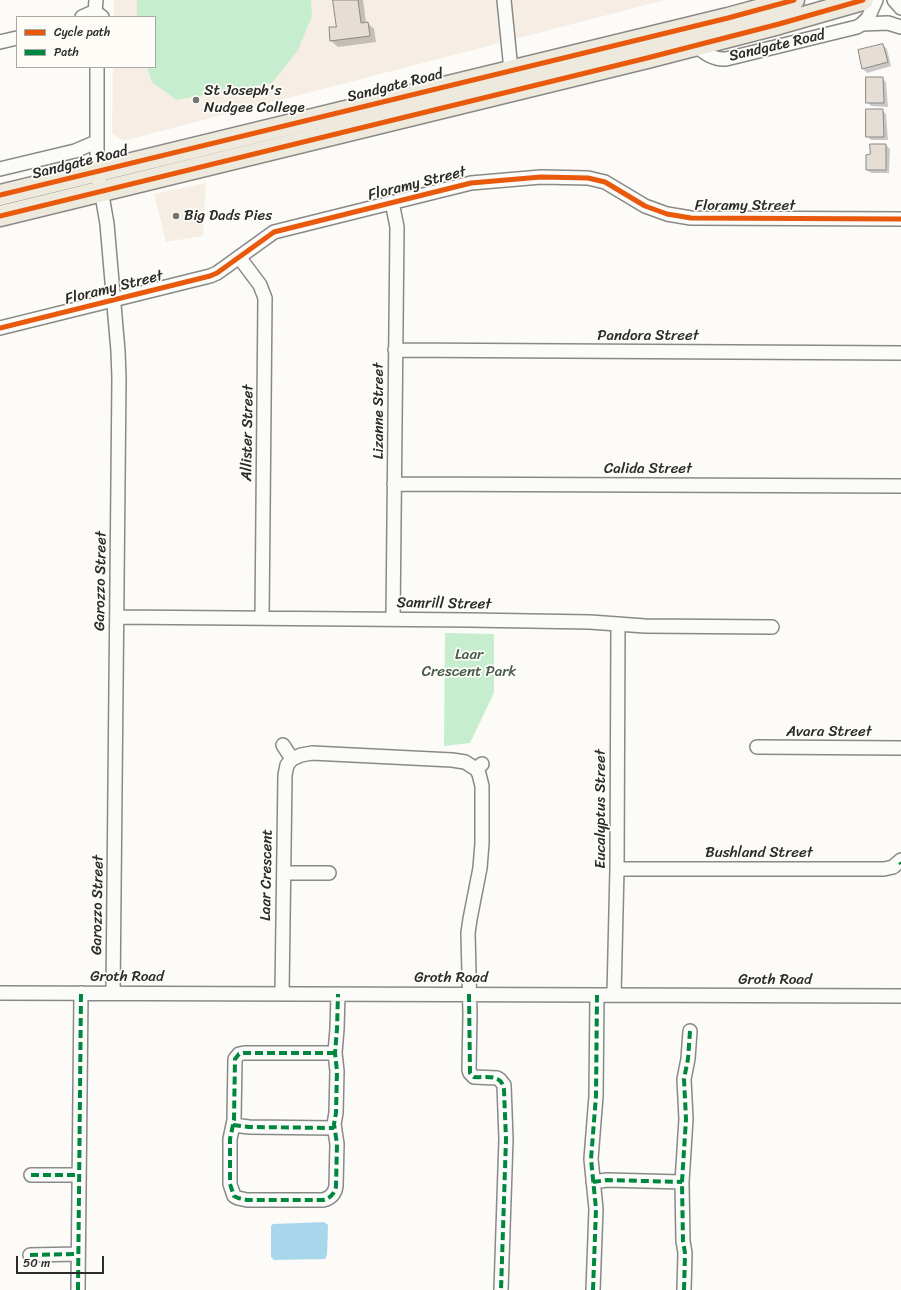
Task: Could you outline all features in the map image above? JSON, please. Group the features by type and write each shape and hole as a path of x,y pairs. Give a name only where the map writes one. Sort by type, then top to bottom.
{"highway":[{"name":"Sandgate Road","path":"0,195 728,18 794,0"},
{"name":"Sandgate Road","path":"0,216 695,46 863,0"}],"street":[{"path":"504,0 512,70"},
{"path":"862,24 868,18 876,0"},
{"path":"894,0 901,8"},
{"name":"Sandgate Road","path":"695,46 714,58 726,59 842,31 862,24 888,23 901,27"},
{"path":"0,42 16,38"},
{"name":"Garozzo Street","path":"97,68 96,142 98,172 107,224 119,378 113,993"},
{"name":"Sandgate Road","path":"0,169 75,151 96,142"},
{"name":"Floramy Street","path":"0,328 210,276 217,273 274,232 471,183 541,177 588,178 605,182 645,206 667,214 691,218 901,219"},
{"name":"Lizanne Street","path":"392,202 397,227 393,619"},
{"name":"Allister Street","path":"239,257 260,285 265,298 262,618"},
{"name":"Pandora Street","path":"395,350 901,353"},
{"name":"Calida Street","path":"394,484 901,486"},
{"name":"Samrill Street","path":"117,617 485,620 645,626 772,627"},
{"name":"Eucalyptus Street","path":"614,995 617,869 618,624"},
{"path":"283,745 292,759 301,755 312,753 452,760 479,766 482,786 482,843 480,868 468,934 470,1073 474,1077 494,1077 500,1080 504,1085 506,1139 501,1290"},
{"name":"Avara Street","path":"757,747 901,748"},
{"name":"Laar Crescent","path":"282,993 284,775 286,765 292,759"},
{"name":"Bushland Street","path":"617,869 884,869 892,867 900,861"},
{"path":"284,873 329,873"},
{"name":"Groth Road","path":"0,993 901,996"},
{"path":"78,1290 81,993"},
{"path":"335,1053 244,1053 239,1054 235,1059 233,1125 230,1139 230,1184 234,1196 247,1200 323,1200 330,1198 334,1192 336,1186 336,1144 334,1128 336,1106 335,1053 338,994"},
{"path":"593,1290 596,1209 591,1159 596,1096 597,995"},
{"path":"684,1290 682,1182 686,1119 684,1079 688,1059 690,1032"},
{"path":"233,1125 249,1127 334,1128"},
{"path":"31,1175 78,1174"},
{"path":"593,1182 607,1180 682,1182"},
{"path":"30,1255 78,1254"}],"shaded area":[{"name":"St Joseph's Nudgee College","path":"114,0 665,0 123,141 112,133 113,68 156,68 156,16 114,16"},
{"path":"206,183 203,236 166,242 154,194"}],"green space":[{"path":"137,0 311,0 312,16 298,50 272,83 176,100 152,82 147,68 156,68 156,16 137,16"},
{"name":"Laar Crescent Park","path":"445,633 494,634 494,693 470,743 444,746"}],"water":[{"path":"324,1222 328,1225 327,1255 325,1259 274,1260 271,1257 271,1226 273,1224"}],"building":[{"path":"333,0 358,0 361,23 368,22 370,36 330,41 329,27 336,27"},
{"path":"883,44 888,62 862,69 858,50"},
{"path":"866,77 883,77 884,103 866,103"},
{"path":"866,109 883,109 884,137 866,137"},
{"path":"870,144 886,144 886,170 866,170 866,155 870,154"}],"marked path":[{"path":"78,1290 81,993"},
{"path":"335,1053 244,1053 239,1054 235,1059 234,1120 230,1139 230,1184 234,1196 247,1200 323,1200 330,1197 335,1191 337,1144 334,1124 336,1113 337,1071 335,1053 338,994"},
{"path":"469,994 470,1073 474,1077 489,1077 497,1079 503,1085 504,1090 506,1139 501,1290"},
{"path":"593,1290 596,1209 591,1159 596,1096 597,995"},
{"path":"684,1290 685,1253 683,1241 682,1182 686,1119 684,1079 688,1059 690,1031"},
{"path":"233,1125 249,1127 334,1128"},
{"path":"31,1175 78,1175"},
{"path":"593,1182 607,1180 682,1182"},
{"path":"30,1255 78,1254"}],"cycle path":[{"path":"0,195 728,18 794,0"},
{"path":"0,216 647,58 779,24 863,0"},
{"path":"0,328 210,276 217,273 274,232 471,183 541,177 588,178 605,182 645,206 667,214 691,218 901,219"}],"place":[{"name":"St Joseph's Nudgee College","path":"196,100"},
{"name":"Big Dads Pies","path":"176,216"}]}
